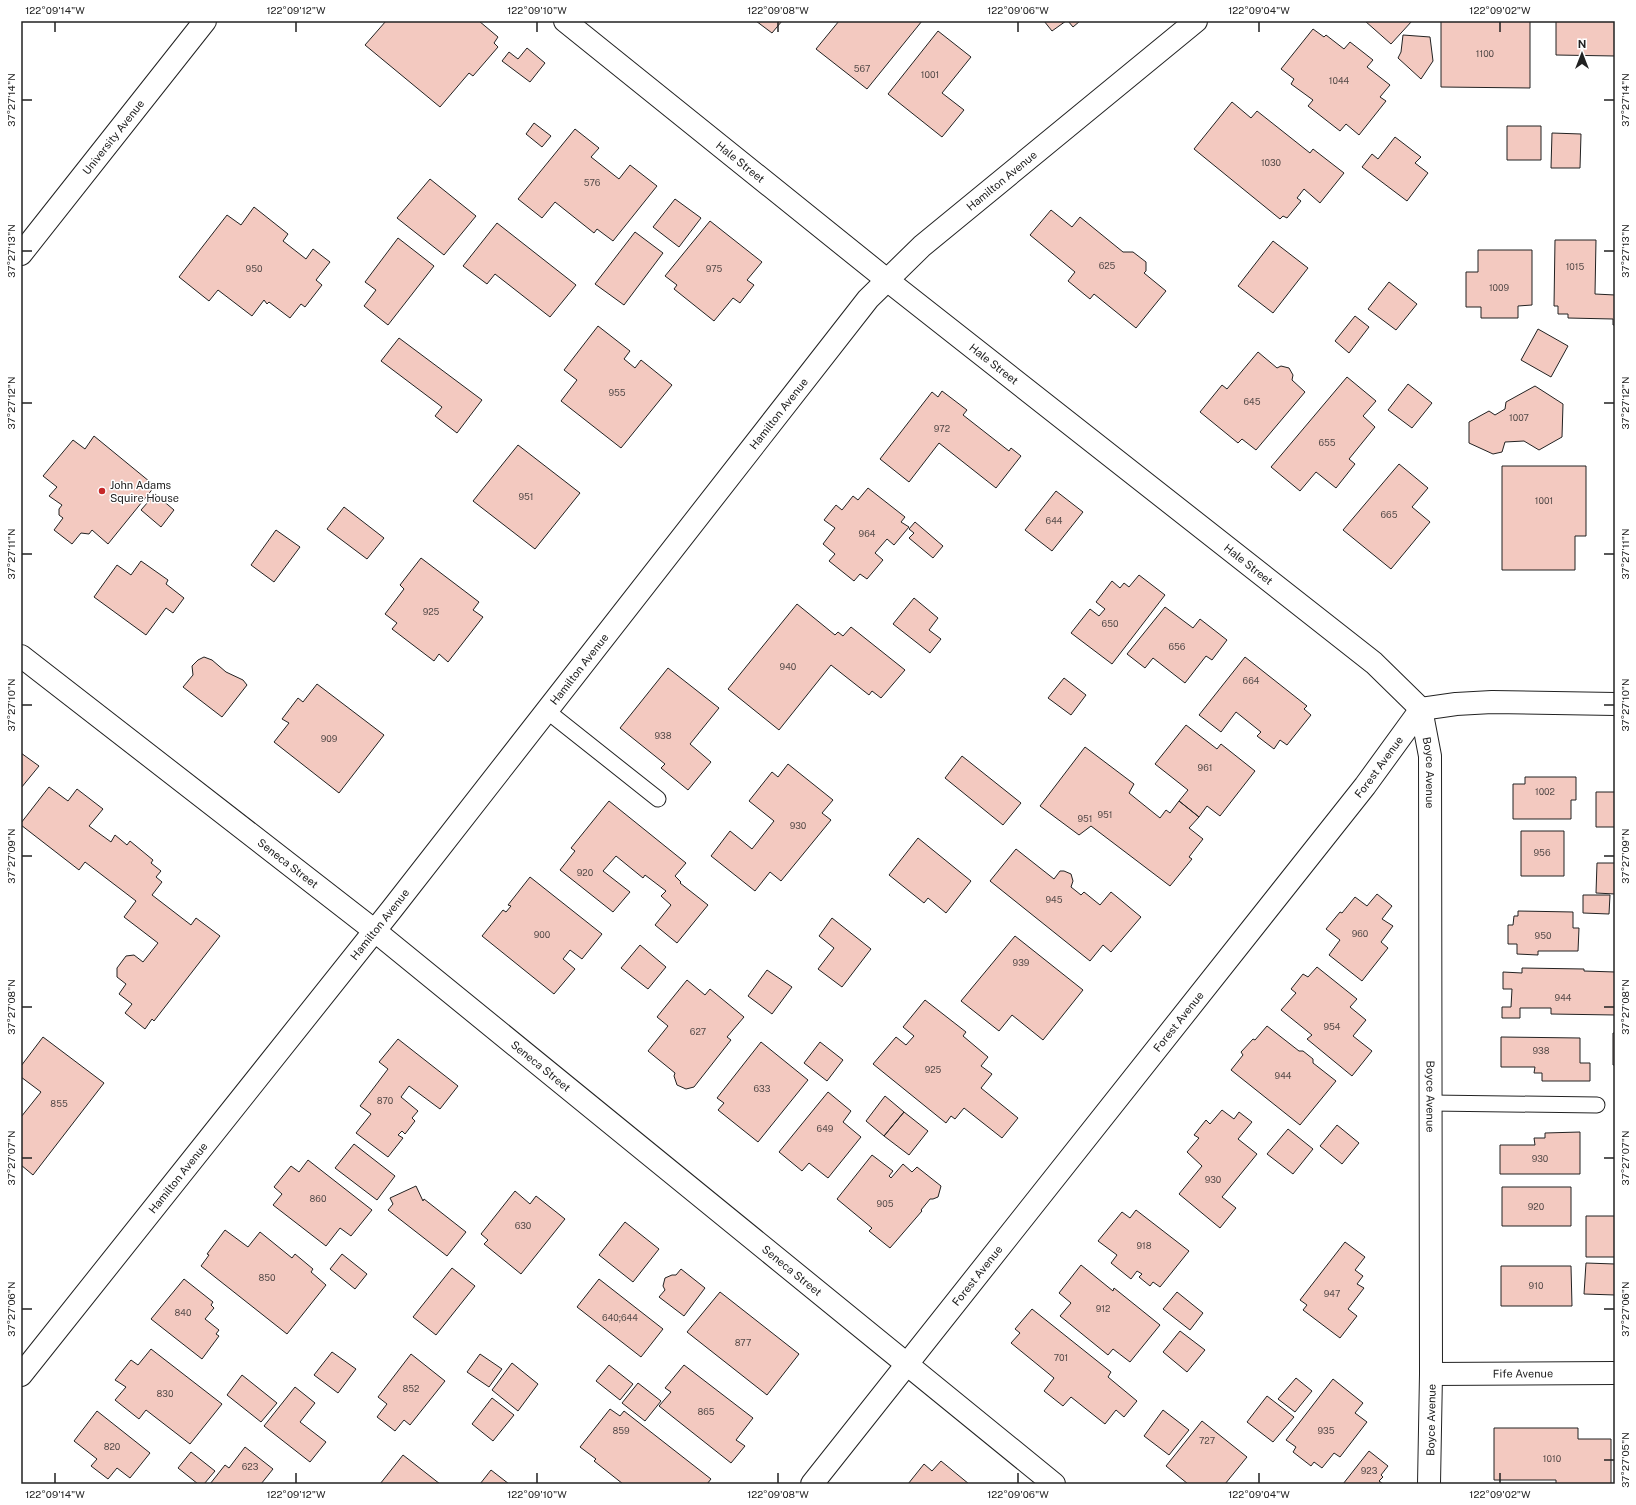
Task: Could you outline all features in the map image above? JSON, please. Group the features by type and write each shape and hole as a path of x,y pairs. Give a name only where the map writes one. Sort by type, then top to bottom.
{"street":[{"name":"University Avenue","path":"21,254 205,21"},
{"name":"Hale Street","path":"565,21 887,280 1374,663 1421,709"},
{"name":"Hamilton Avenue","path":"21,1375 375,931 868,299 922,246 1196,21"},
{"name":"Seneca Street","path":"21,656 375,931 1054,1484"},
{"path":"1421,709 1456,704 1492,702 1615,704"},
{"name":"Boyce Avenue","path":"1421,709 1430,756 1431,1374 1429,1484"},
{"name":"Forest Avenue","path":"812,1484 1366,786 1421,709"},
{"name":"Fife Avenue","path":"1431,1374 1615,1373"}],"lane":[{"path":"547,711 658,798"},
{"path":"1431,1103 1597,1105"}],"building":[{"path":"386,21 479,21 498,37 494,43 498,47 473,76 469,73 440,107 365,45"},
{"path":"756,21 782,21 772,33"},
{"path":"839,21 922,21 867,89 816,49"},
{"path":"1044,21 1066,21 1052,31"},
{"path":"1068,21 1080,21 1073,27"},
{"path":"1365,21 1412,21 1391,44"},
{"path":"1441,21 1530,21 1530,88 1441,87"},
{"path":"1556,21 1615,21 1615,56 1556,55"},
{"path":"1313,29 1324,37 1326,35 1344,49 1350,42 1373,60 1367,67 1390,85 1380,97 1386,101 1359,135 1346,124 1340,131 1308,106 1313,100 1291,84 1294,79 1281,69"},
{"path":"938,31 971,57 942,93 964,110 942,137 888,94"},
{"path":"1403,35 1430,37 1433,61 1421,79 1398,58 1401,52"},
{"path":"527,48 545,63 530,82 502,61 509,52 518,59"},
{"path":"1232,102 1251,118 1257,111 1310,153 1313,149 1344,173 1320,203 1304,189 1297,198 1301,201 1287,218 1283,216 1280,219 1194,149"},
{"path":"534,123 551,136 542,147 526,134"},
{"path":"1507,126 1541,126 1541,160 1507,160"},
{"path":"575,129 599,148 591,157 619,179 630,165 657,186 613,241 597,229 594,233 555,202 542,218 518,199"},
{"path":"1552,133 1581,134 1580,168 1551,168"},
{"path":"1395,137 1421,157 1415,163 1428,173 1407,201 1362,167 1372,154 1378,159"},
{"path":"430,179 476,216 444,255 397,218"},
{"path":"675,199 701,218 679,247 653,227"},
{"path":"254,207 288,234 283,241 306,259 313,249 330,262 316,280 322,285 305,307 301,304 290,318 269,302 267,304 264,300 252,316 218,290 209,301 179,277 227,215 241,225"},
{"path":"1051,210 1072,227 1080,217 1123,252 1133,252 1146,262 1146,271 1144,273 1166,291 1136,328 1094,294 1090,299 1068,281 1075,272 1030,235"},
{"path":"710,221 762,262 747,280 754,285 740,303 733,298 714,321 674,289 677,285 665,276"},
{"path":"497,223 576,285 550,317 495,274 487,284 463,266"},
{"path":"635,232 663,253 624,305 595,284"},
{"path":"398,238 434,266 388,325 364,306 376,290 365,282"},
{"path":"1555,240 1596,240 1595,294 1615,295 1615,325 1613,325 1613,319 1568,318 1568,314 1558,314 1558,306 1554,306"},
{"path":"1273,241 1308,268 1273,313 1238,286"},
{"path":"1478,250 1532,250 1532,305 1518,306 1518,318 1481,318 1481,307 1466,307 1466,272 1478,272"},
{"path":"1389,282 1417,304 1396,330 1368,309"},
{"path":"1355,316 1369,327 1349,353 1335,341"},
{"path":"598,326 630,351 624,359 635,368 641,360 672,385 621,448 561,401 577,380 564,370"},
{"path":"1538,329 1568,346 1551,377 1521,360"},
{"path":"399,338 482,400 457,433 435,416 442,407 381,361"},
{"path":"1258,352 1277,368 1281,366 1289,368 1293,375 1292,380 1305,392 1256,450 1242,439 1238,443 1200,412 1222,385 1227,389"},
{"path":"1347,377 1376,401 1363,416 1375,427 1349,459 1355,464 1336,488 1316,472 1300,491 1271,467"},
{"path":"1408,384 1432,403 1412,428 1388,410"},
{"path":"1535,386 1563,404 1562,437 1539,450 1524,441 1505,442 1502,452 1493,454 1469,443 1469,422 1489,411 1495,415 1505,409 1506,402"},
{"path":"942,391 967,410 963,415 1009,451 1011,448 1021,456 996,488 939,443 909,482 880,459 932,392 938,397"},
{"name":"John Adams Squire House","path":"94,436 155,486 108,544 92,530 89,534 81,533 72,544 54,530 63,518 59,515 59,509 62,505 49,496 57,487 43,476 73,440 85,449"},
{"path":"518,445 580,493 535,549 473,501"},
{"path":"1399,464 1428,488 1412,507 1430,522 1391,569 1343,530"},
{"path":"1502,466 1586,466 1586,536 1575,536 1575,570 1502,570"},
{"path":"868,488 905,517 901,522 909,527 894,545 887,539 875,553 883,560 867,579 860,574 854,581 829,561 835,554 823,544 835,528 824,520 836,505 842,510 853,496 858,500"},
{"path":"1056,491 1083,512 1052,551 1025,530"},
{"path":"155,494 174,510 161,527 141,510"},
{"path":"344,507 384,538 367,559 327,529"},
{"path":"915,522 943,546 933,558 909,538 914,533 909,529"},
{"path":"276,530 300,547 274,582 251,565"},
{"path":"421,558 479,602 473,610 483,617 448,662 439,654 434,661 392,629 397,623 385,614 404,589 400,585"},
{"path":"141,561 168,580 166,584 184,598 173,613 166,608 146,635 94,597 117,565 131,575"},
{"path":"1139,575 1165,595 1112,664 1071,633 1090,609 1099,616 1105,609 1096,602 1112,581 1120,588 1124,583 1129,587"},
{"path":"914,598 938,618 929,630 941,639 930,653 893,624"},
{"path":"797,604 835,635 838,632 843,636 851,627 905,670 881,698 872,691 869,695 831,665 779,730 728,689"},
{"path":"1165,607 1193,628 1200,619 1227,640 1212,660 1206,656 1185,683 1153,658 1145,668 1127,654"},
{"path":"204,657 212,660 226,672 243,680 247,685 222,717 183,687 193,675 192,666"},
{"path":"1245,657 1307,706 1304,709 1311,715 1287,745 1280,740 1274,749 1257,736 1261,732 1236,712 1221,732 1199,715"},
{"path":"668,668 719,708 690,744 711,762 688,790 661,768 665,764 620,728"},
{"path":"1064,678 1086,695 1071,715 1048,698"},
{"path":"317,684 384,735 339,793 274,742 289,723 282,719 298,698 303,702"},
{"path":"1186,725 1217,749 1221,744 1255,771 1220,816 1207,806 1199,817 1179,801 1188,790 1155,764"},
{"path":"1085,747 1134,784 1129,793 1160,818 1166,810 1170,813 1179,801 1199,817 1189,828 1203,839 1189,857 1192,859 1170,886 1091,826 1079,835 1040,806"},
{"path":"21,753 39,766 21,788"},
{"path":"962,756 1021,803 1003,825 945,778"},
{"path":"788,764 833,800 822,813 831,820 781,881 770,872 755,891 711,856 730,831 752,849 774,821 749,801 772,772 778,777"},
{"path":"1525,777 1576,777 1576,800 1571,800 1571,819 1513,819 1513,784 1525,784"},
{"path":"49,787 68,801 77,789 103,809 89,826 111,842 115,835 127,845 130,841 153,860 151,863 161,871 156,877 162,882 152,895 191,925 196,918 220,936 154,1021 152,1019 145,1029 125,1013 132,1004 119,994 126,984 117,977 117,968 126,956 134,955 143,962 158,943 124,917 136,901 85,862 79,870 21,825"},
{"path":"1596,792 1615,792 1615,827 1596,827"},
{"path":"609,801 686,863 675,876 681,882 680,883 708,905 677,943 655,925 671,905 661,896 666,891 645,875 643,878 616,856 603,871 630,892 613,912 560,870 575,851 571,848"},
{"path":"1521,831 1564,831 1564,876 1521,876"},
{"path":"918,838 971,881 946,913 928,898 924,903 889,875"},
{"path":"1016,849 1054,879 1060,871 1071,874 1073,881 1071,887 1081,895 1084,892 1100,905 1111,892 1141,917 1111,952 1103,945 1090,961 990,881"},
{"path":"1597,863 1615,863 1615,894 1596,893"},
{"path":"530,877 602,934 582,959 570,950 563,959 575,969 554,994 482,936 503,910 506,912 511,906 508,905"},
{"path":"1377,894 1392,906 1382,919 1393,926 1381,942 1388,948 1362,981 1329,955 1340,940 1326,929 1355,897 1367,906"},
{"path":"1583,895 1610,895 1609,914 1583,913"},
{"path":"1518,911 1573,912 1573,928 1579,928 1578,951 1538,951 1538,955 1517,954 1517,944 1508,944 1508,925 1513,925 1514,916 1518,916"},
{"path":"832,918 871,949 842,987 818,969 834,948 819,936"},
{"path":"1015,936 1083,990 1043,1040 1012,1015 999,1031 961,1001"},
{"path":"640,945 666,967 648,989 621,968"},
{"path":"1317,967 1357,999 1350,1007 1366,1020 1353,1036 1372,1051 1352,1076 1307,1039 1312,1035 1281,1010 1296,993 1291,989 1303,974 1308,977"},
{"path":"1522,968 1584,969 1584,971 1615,972 1615,1015 1551,1014 1551,1008 1520,1008 1520,1018 1502,1018 1502,1007 1511,1007 1512,989 1503,989 1503,972 1522,973"},
{"path":"767,970 792,987 772,1014 748,996"},
{"path":"687,980 705,995 710,989 744,1017 727,1037 731,1040 694,1087 686,1089 677,1085 674,1076 675,1073 648,1051 668,1026 657,1017"},
{"path":"925,1000 966,1032 963,1036 988,1057 981,1066 992,1074 981,1088 1018,1118 1002,1138 964,1108 955,1119 951,1116 946,1123 873,1064 896,1037 906,1045 914,1036 903,1027"},
{"path":"1267,1026 1299,1051 1303,1051 1313,1059 1313,1063 1336,1081 1300,1125 1231,1070 1243,1055 1241,1052 1253,1039 1255,1040"},
{"path":"1613,1033 1615,1033 1615,1065 1613,1065"},
{"path":"43,1037 104,1083 33,1175 21,1165 21,1117 41,1092 21,1077 21,1066"},
{"path":"1501,1037 1580,1038 1580,1063 1590,1063 1590,1081 1542,1081 1542,1073 1534,1073 1535,1067 1501,1067"},
{"path":"398,1039 458,1086 440,1109 409,1086 401,1097 418,1111 412,1118 415,1121 405,1134 402,1131 398,1135 403,1138 388,1157 356,1133 371,1114 360,1106 388,1069 379,1062"},
{"path":"761,1042 808,1080 758,1142 718,1110 724,1103 717,1098"},
{"path":"820,1042 843,1060 827,1081 804,1063"},
{"path":"828,1092 851,1111 843,1122 861,1137 828,1178 809,1163 802,1171 779,1152"},
{"path":"885,1096 904,1112 884,1136 866,1121"},
{"path":"1222,1110 1234,1119 1239,1112 1252,1122 1238,1139 1257,1154 1222,1197 1236,1208 1220,1228 1179,1194 1202,1166 1187,1152 1199,1138 1194,1135 1206,1120 1210,1124"},
{"path":"904,1112 928,1131 909,1155 884,1136"},
{"path":"1337,1125 1359,1143 1342,1164 1320,1146"},
{"path":"1288,1129 1313,1149 1293,1174 1267,1154"},
{"path":"1580,1132 1580,1174 1500,1174 1500,1145 1535,1145 1534,1138 1545,1138 1545,1133"},
{"path":"354,1144 395,1176 377,1200 335,1168"},
{"path":"872,1155 893,1171 889,1176 891,1178 903,1164 912,1172 917,1167 941,1186 938,1197 930,1199 921,1210 922,1211 890,1248 869,1231 872,1228 837,1199"},
{"path":"308,1160 372,1210 351,1236 340,1228 326,1246 273,1205 282,1194 274,1187 291,1166 299,1172"},
{"path":"416,1186 423,1201 424,1199 466,1232 447,1256 388,1210 393,1204 390,1198"},
{"path":"1502,1187 1571,1187 1571,1226 1502,1226"},
{"path":"515,1191 530,1204 536,1196 565,1219 521,1274 484,1244 488,1240 481,1234"},
{"path":"1136,1210 1189,1251 1160,1287 1153,1282 1150,1286 1139,1277 1142,1274 1137,1271 1131,1279 1111,1263 1117,1255 1098,1241 1122,1212 1130,1218"},
{"path":"1586,1216 1615,1216 1615,1257 1586,1257"},
{"path":"625,1222 659,1249 633,1282 599,1255"},
{"path":"225,1230 248,1247 260,1232 292,1258 295,1254 313,1269 311,1272 326,1285 287,1334 201,1266 209,1255 207,1254"},
{"path":"1345,1242 1365,1257 1355,1270 1363,1276 1357,1284 1364,1288 1348,1309 1357,1316 1340,1338 1303,1310 1307,1305 1300,1300"},
{"path":"342,1254 367,1274 355,1289 330,1269"},
{"path":"1586,1263 1615,1264 1615,1295 1584,1294"},
{"path":"1081,1265 1113,1291 1114,1288 1160,1325 1130,1362 1113,1349 1108,1355 1060,1316 1071,1303 1059,1293"},
{"path":"1501,1266 1571,1266 1572,1306 1501,1306"},
{"path":"452,1268 475,1286 436,1335 413,1317"},
{"path":"681,1269 705,1288 684,1316 659,1297 665,1290 663,1286 665,1278 676,1275"},
{"path":"184,1279 213,1302 211,1305 214,1308 205,1319 219,1330 216,1334 219,1336 202,1359 151,1319"},
{"path":"599,1279 663,1329 641,1357 577,1307"},
{"path":"720,1292 799,1354 767,1395 687,1332"},
{"path":"1177,1292 1203,1313 1190,1330 1163,1309"},
{"path":"1032,1309 1111,1372 1108,1377 1137,1401 1124,1417 1116,1410 1105,1424 1071,1397 1063,1406 1044,1391 1054,1378 1011,1343 1020,1333 1015,1329"},
{"path":"1180,1331 1205,1350 1187,1372 1163,1352"},
{"path":"151,1349 222,1404 190,1444 146,1410 139,1419 115,1400 126,1387 115,1380 131,1360 138,1365"},
{"path":"332,1352 356,1369 338,1393 314,1375"},
{"path":"411,1354 445,1381 410,1425 404,1420 395,1431 377,1417 387,1404 378,1397"},
{"path":"480,1354 502,1369 489,1387 467,1372"},
{"path":"512,1363 538,1384 518,1411 492,1390"},
{"path":"609,1365 633,1384 620,1400 596,1381"},
{"path":"684,1365 753,1418 736,1440 745,1446 731,1463 659,1406 671,1392 665,1388"},
{"path":"242,1375 277,1403 261,1422 227,1395"},
{"path":"1296,1378 1312,1391 1295,1412 1278,1399"},
{"path":"1333,1379 1363,1403 1355,1413 1367,1422 1340,1457 1334,1453 1322,1468 1314,1462 1311,1466 1293,1452 1296,1447 1286,1440"},
{"path":"638,1383 661,1401 645,1421 622,1403"},
{"path":"295,1387 315,1403 300,1422 326,1442 310,1462 264,1426"},
{"path":"1267,1396 1294,1417 1273,1442 1247,1422"},
{"path":"492,1398 514,1415 493,1441 472,1424"},
{"path":"610,1409 620,1416 624,1411 711,1479 707,1484 623,1484 594,1461 596,1459 580,1447"},
{"path":"1163,1410 1189,1430 1169,1455 1144,1436"},
{"path":"97,1411 150,1453 130,1478 117,1468 108,1479 91,1466 97,1459 74,1441"},
{"path":"1202,1421 1247,1457 1225,1484 1188,1484 1166,1466"},
{"path":"1494,1428 1578,1428 1578,1439 1611,1439 1611,1484 1556,1484 1556,1480 1494,1480"},
{"path":"245,1447 273,1469 261,1484 210,1484 225,1465 229,1468"},
{"path":"1369,1451 1388,1466 1381,1475 1383,1477 1379,1481 1383,1484 1343,1484"},
{"path":"191,1452 215,1471 204,1484 198,1484 178,1468"},
{"path":"403,1455 440,1484 380,1484"},
{"path":"941,1461 969,1484 908,1484 924,1464 932,1471"},
{"path":"491,1470 509,1484 480,1484"}],"place":[{"name":"John Adams Squire House","path":"102,491"}]}
